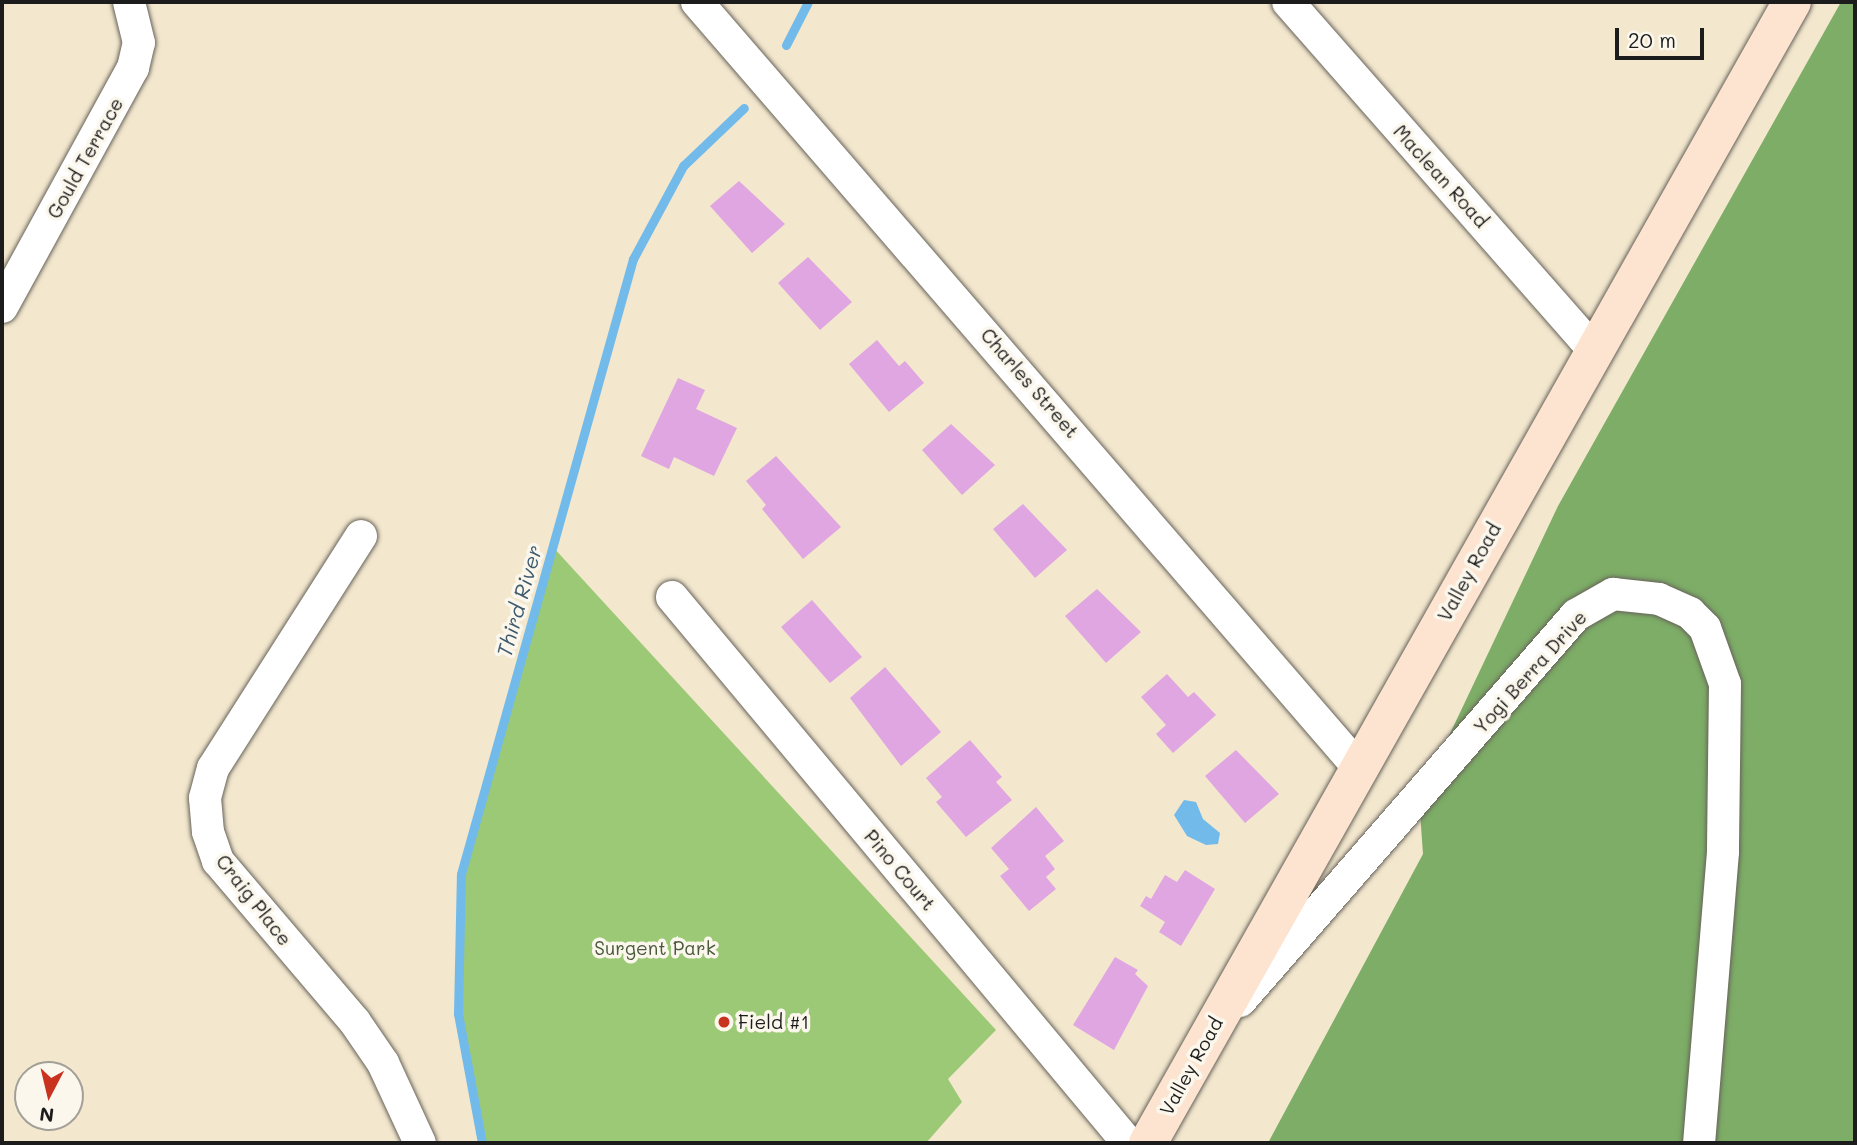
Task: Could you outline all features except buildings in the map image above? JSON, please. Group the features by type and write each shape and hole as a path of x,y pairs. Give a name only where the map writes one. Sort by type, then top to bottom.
{"main road":[{"name":"Valley Road","path":"1148,1143 1793,2"}],"street":[{"name":"Gould Terrace","path":"2,307 133,68 139,43 129,2"},
{"name":"Charles Street","path":"697,2 1359,768"},
{"name":"Maclean Road","path":"1288,2 1594,350"},
{"name":"Craig Place","path":"361,536 213,768 205,798 208,832 218,861 369,1042 420,1143"},
{"name":"Yogi Berra Drive","path":"1208,1036 1576,615 1613,594 1659,599 1690,613 1705,628 1725,684 1723,852 1699,1143"},
{"name":"Pino Court","path":"672,597 1128,1143"}],"green space":[{"path":"1841,2 1855,2 1855,1143 1268,1143 1423,854 1419,799 1558,506"},
{"name":"Surgent Park","path":"552,546 996,1030 948,1079 962,1102 926,1143 482,1143 458,1014 461,874"}],"water":[{"path":"1184,800 1196,802 1203,819 1220,833 1218,844 1206,845 1187,836 1174,815"}],"waterway":[{"name":"Third River","path":"786,45 808,2"},
{"name":"Third River","path":"482,1143 458,1014 461,874 633,259 683,166 744,108"}],"place":[{"name":"Field #1","path":"724,1022"}]}
